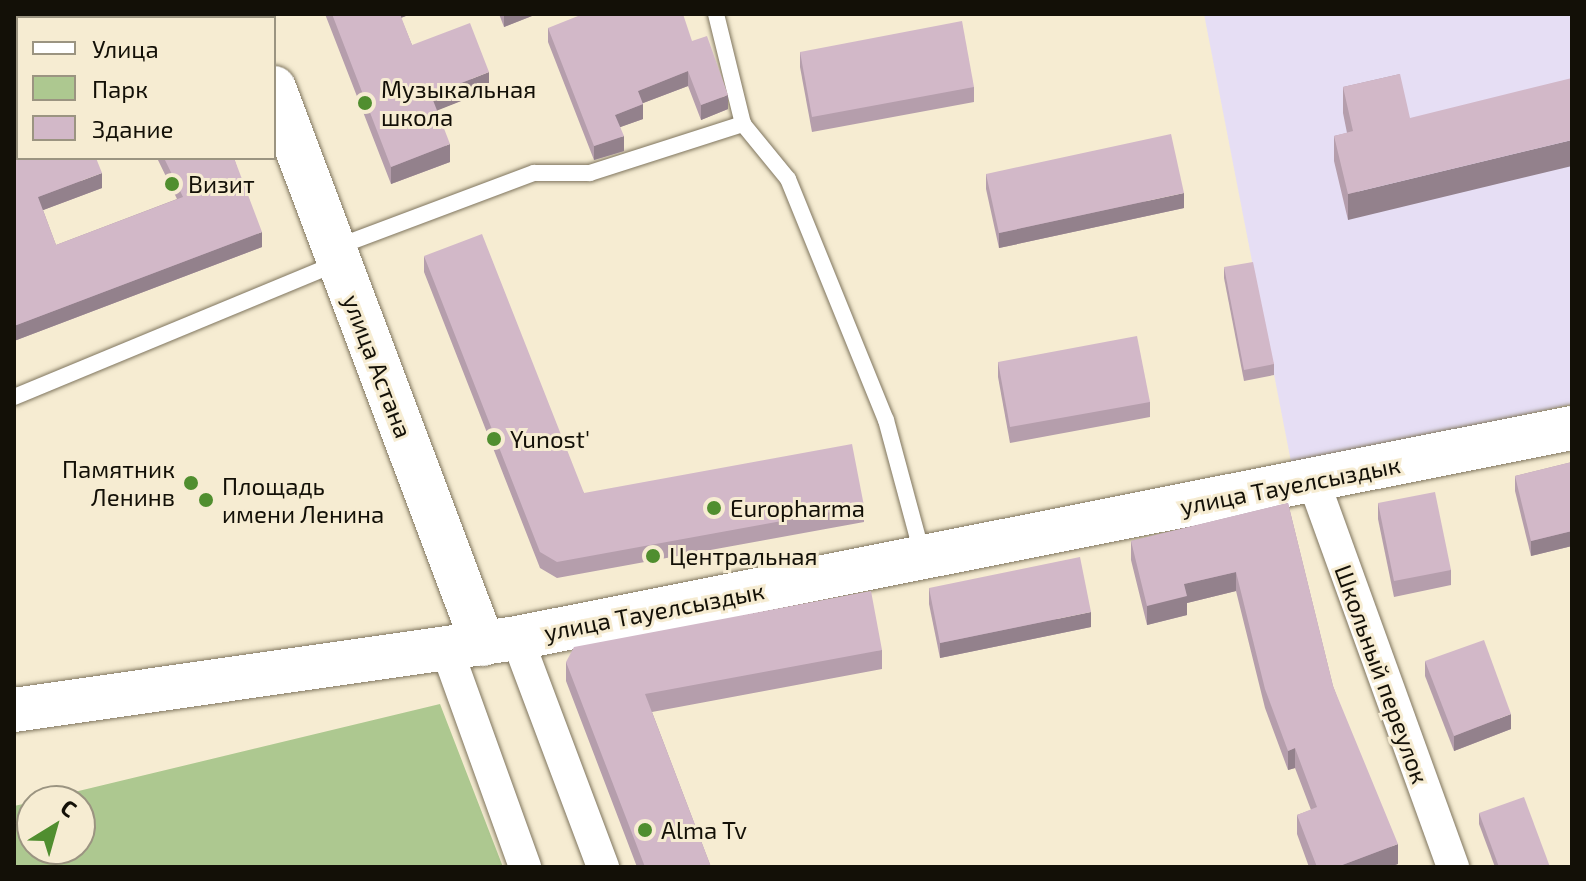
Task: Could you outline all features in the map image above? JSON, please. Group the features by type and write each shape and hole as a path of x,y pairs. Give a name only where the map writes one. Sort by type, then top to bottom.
{"street":[{"name":"улица Астана","path":"276,93 482,644 603,867"},
{"name":"улица Тауелсыздык","path":"15,708 482,644 1572,428"},
{"name":"Школьный переулок","path":"1313,480 1453,867"},
{"name":"улица Астана","path":"482,644 525,867"}],"lane":[{"path":"716,14 743,124 788,179 886,420 923,558"},
{"path":"14,397 337,255 534,173 590,173 743,124"}],"shaded area":[{"path":"1204,14 1572,14 1572,404 1292,467"}],"green space":[{"path":"440,704 503,867 14,867 16,806 16,865 96,865 96,787"}],"building":[{"path":"101,14 176,16 102,16"},
{"path":"332,14 400,14 412,45 470,23 489,72 431,95 450,144 391,167"},
{"path":"583,14 683,14 692,41 707,36 728,95 701,105 688,71 638,91 643,104 615,115 624,136 594,146 548,28"},
{"path":"962,21 974,87 812,117 800,52"},
{"path":"1400,74 1410,118 1572,78 1572,140 1348,194 1334,136 1353,131 1343,87"},
{"path":"1171,134 1184,193 999,233 986,174"},
{"path":"14,136 16,160 97,160 102,173 38,197 56,245 183,197 165,160 235,160 262,232 14,326"},
{"path":"482,234 584,493 852,444 864,506 557,562 540,552 424,256"},
{"path":"1253,262 1274,364 1244,370 1224,267"},
{"path":"1137,336 1150,402 1010,427 998,362"},
{"path":"1572,462 1572,531 1531,541 1515,476"},
{"path":"1435,492 1451,570 1394,581 1378,503"},
{"path":"1288,503 1333,686 1398,844 1337,867 1317,867 1297,815 1317,807 1295,748 1288,751 1265,689 1236,572 1184,584 1187,596 1147,606 1131,541"},
{"path":"1080,557 1091,612 940,643 929,588"},
{"path":"871,591 882,650 645,694 711,867 645,867 566,662 574,647"},
{"path":"1484,640 1511,714 1454,736 1425,661"},
{"path":"1524,797 1550,867 1499,867 1479,813"}],"place":[{"name":"Музыкальная школа","path":"365,103"},
{"name":"Визит","path":"172,184"},
{"name":"Yunost'","path":"494,439"},
{"name":"Памятник Ленинв","path":"191,483"},
{"name":"Площадь имени Ленина","path":"206,500"},
{"name":"Europharma","path":"714,508"},
{"name":"Центральная","path":"653,556"},
{"name":"Alma Tv","path":"645,830"}]}
